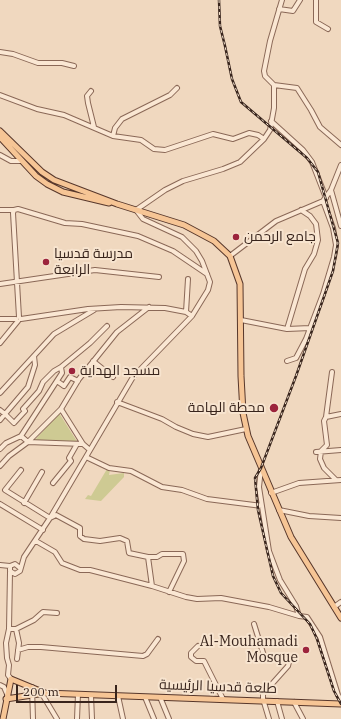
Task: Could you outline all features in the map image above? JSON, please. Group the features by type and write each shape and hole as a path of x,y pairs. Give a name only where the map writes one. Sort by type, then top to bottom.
{"main road":[{"path":"0,131 49,178 117,204 195,231 214,241 230,256 240,284 241,384 246,429 291,537 341,618"},
{"path":"0,137 36,176 52,187 94,200 117,204"},
{"path":"3,719 6,696 11,679"},
{"name":"طلعة قدسيا الرئيسية","path":"11,679 44,693"},
{"name":"طلعة قدسيا الرئيسية","path":"6,696 32,696 44,693 341,704"}],"street":[{"path":"282,0 270,41 264,71 265,76 274,85 297,88 312,110 320,127 341,145"},
{"path":"279,9 293,11 300,0"},
{"path":"316,0 316,22 328,29"},
{"path":"0,52 13,54 38,63 62,63 74,66"},
{"path":"11,679 8,674 10,665 7,658 6,643 9,629 10,583 12,567 24,557 36,541 117,402 134,377 192,316 208,290 210,282 202,261 190,244 174,232 143,219 136,210 165,190 183,181 223,170 240,162 264,140 270,130 274,108 274,85"},
{"path":"113,136 115,128 122,118 170,95 177,88"},
{"path":"91,91 88,96 88,103 94,127"},
{"path":"0,95 31,107 64,115 113,136 142,140 154,149 165,150 213,134 233,140 249,133 258,135 264,140"},
{"path":"271,121 303,150 312,162 333,228 336,245 323,294 310,328 296,358 287,361"},
{"path":"0,155 11,161 22,161"},
{"path":"230,256 276,221 324,200 331,190 341,165"},
{"path":"331,190 341,226"},
{"path":"0,210 21,209 65,223 82,224 138,236 173,251 207,274"},
{"path":"0,343 18,319 18,282 14,210"},
{"path":"287,329 291,310 305,269 314,254 318,240 316,224 310,216 301,210"},
{"path":"0,284 95,270 159,277"},
{"path":"186,312 188,279"},
{"path":"0,319 18,319 96,309 149,307 186,312 192,316"},
{"path":"0,466 9,456 28,442 61,409 78,381 117,332 149,307"},
{"path":"0,393 54,334 96,309"},
{"path":"241,320 287,329 310,328"},
{"path":"0,410 14,422 25,411 23,409 39,391 43,382 54,371 90,343 107,326"},
{"path":"0,420 28,387 35,365 34,356"},
{"path":"93,361 113,376"},
{"path":"0,449 6,443 21,436 62,373 61,367"},
{"path":"318,451 327,445 324,421 326,417 332,372"},
{"path":"57,381 64,386 70,377 78,381"},
{"path":"117,402 162,419 193,434 208,437 246,429"},
{"path":"61,409 83,444 90,450"},
{"path":"326,417 341,414"},
{"path":"21,436 28,442 83,444"},
{"path":"54,483 71,461 69,458 77,444"},
{"path":"318,451 341,450"},
{"path":"318,451 324,468 339,480"},
{"path":"86,457 110,468 131,471 162,487 182,490 207,498 262,506"},
{"path":"261,468 259,487 269,551 280,580 296,606 299,616"},
{"path":"21,470 2,491 50,518"},
{"path":"24,502 42,472"},
{"path":"272,493 299,483 339,480"},
{"path":"0,504 43,530"},
{"path":"279,510 309,516 341,518"},
{"path":"50,518 56,515 80,528 80,536 84,538 100,541 114,538 127,541 129,553 136,553 148,558 157,557 162,554 183,554 184,562 169,592"},
{"path":"36,541 55,552 62,563 80,570 90,570 197,599 221,598 269,607 307,618 320,637 335,688 341,700"},
{"path":"10,583 17,574 24,557"},
{"path":"148,558 152,586"},
{"path":"0,565 20,568"},
{"path":"12,567 14,574 17,574"},
{"path":"334,607 341,602"},
{"path":"9,629 16,629 34,620 43,612 57,613"},
{"path":"254,624 264,656 268,658 286,659 289,662 288,666 264,693 264,701 269,719"},
{"path":"16,629 18,650 17,659"},
{"path":"18,650 28,646 143,656 147,654 158,639"},
{"path":"0,646 6,643"},
{"path":"198,646 191,653 191,657 196,661 204,661 223,699"},
{"path":"0,685 4,687 6,696"},
{"path":"32,687 33,719"},
{"path":"44,693 57,719"},
{"path":"77,719 78,694"},
{"path":"91,695 92,719"},
{"path":"118,696 123,719"},
{"path":"145,696 154,719"},
{"path":"160,697 169,719"},
{"path":"277,701 282,719"},
{"path":"294,702 303,719"}],"shaded area":[{"path":"59,413 78,443 35,440"},
{"path":"107,469 110,470 109,475 124,473 124,477 101,501 85,499 88,495 91,496"}],"railway":[{"path":"219,0 220,26 232,79 241,102 307,158 318,172 338,243 333,271 296,376 261,468 255,478 258,510 273,576 281,593 310,624 317,639 334,691 341,704"}],"place":[{"name":"جامع الرحمن","path":"236,237"},
{"name":"مدرسة قدسيا الرابعة","path":"46,262"},
{"name":"مسجد الهداية","path":"72,371"},
{"name":"محطة الهامة","path":"274,408"},
{"name":"Al-Mouhamadi Mosque","path":"306,650"}]}
